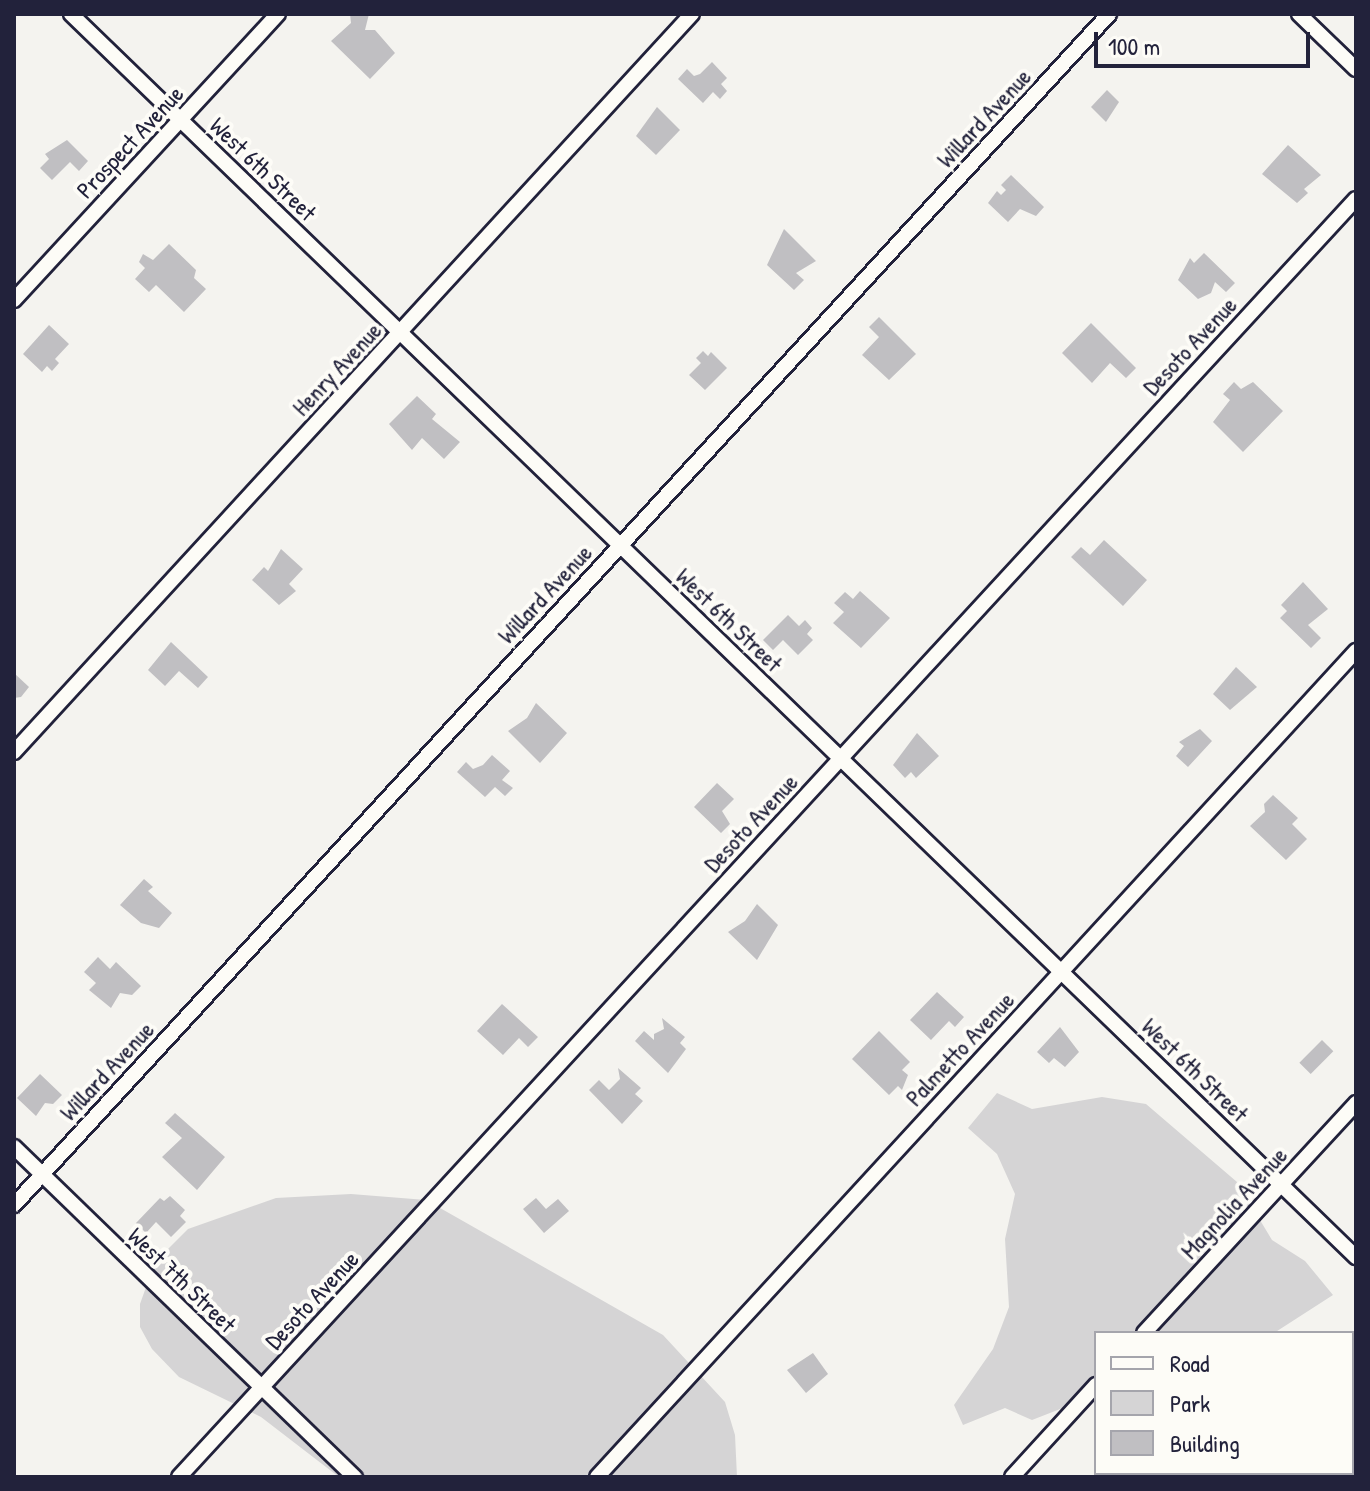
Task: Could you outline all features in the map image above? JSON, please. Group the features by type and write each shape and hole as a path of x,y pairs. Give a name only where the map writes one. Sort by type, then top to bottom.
{"street":[{"name":"West 6th Street","path":"71,14 1356,1257"},
{"name":"Prospect Avenue","path":"14,300 278,14"},
{"name":"Henry Avenue","path":"14,752 692,14"},
{"name":"Willard Avenue","path":"14,1205 1109,14"},
{"path":"1299,14 1356,69"},
{"name":"Desoto Avenue","path":"179,1477 1356,199"},
{"name":"Palmetto Avenue","path":"597,1477 1356,651"},
{"name":"Magnolia Avenue","path":"1146,1331 1356,1103"},
{"name":"West 7th Street","path":"14,1147 355,1477"},
{"path":"1012,1477 1094,1387"}],"green space":[{"path":"997,1093 1032,1109 1102,1097 1146,1104 1237,1182 1272,1240 1305,1261 1333,1295 1277,1331 1094,1331 1094,1389 1073,1404 1032,1420 1005,1408 963,1425 954,1405 993,1349 1009,1307 1005,1239 1015,1194 997,1154 968,1128"},
{"path":"351,1194 426,1200 663,1335 725,1402 735,1435 737,1477 339,1477 261,1417 179,1377 152,1349 140,1327 140,1304 155,1262 188,1229 276,1198"}],"building":[{"path":"350,14 369,14 365,30 375,30 395,53 370,79 331,41 351,23"},
{"path":"712,62 727,78 721,84 727,91 720,99 713,92 703,103 678,79 687,69 694,76 700,74"},
{"path":"1107,90 1119,102 1106,122 1091,107"},
{"path":"657,107 680,130 656,155 636,136"},
{"path":"67,140 88,161 79,171 70,162 52,180 40,168 49,159 45,154"},
{"path":"1288,145 1321,175 1304,189 1308,193 1297,203 1262,174"},
{"path":"1011,175 1044,207 1036,216 1020,209 1008,222 988,203 997,191 1001,195 1006,190 1001,185"},
{"path":"784,229 816,261 796,273 804,280 794,290 767,265"},
{"path":"169,244 196,270 194,278 206,289 184,312 156,285 149,292 135,279 145,268 139,262 143,254 153,260"},
{"path":"1204,253 1235,283 1226,292 1215,282 1211,293 1198,299 1178,280 1190,258 1194,263"},
{"path":"879,317 916,354 889,380 862,355 879,337 869,327"},
{"path":"1091,323 1136,368 1126,378 1110,363 1092,383 1062,353"},
{"path":"49,325 69,344 55,359 59,363 52,371 47,366 42,372 23,354"},
{"path":"703,351 708,356 711,352 727,368 705,390 689,375 701,363 696,358"},
{"path":"1234,382 1241,389 1253,382 1283,411 1243,452 1213,422 1230,400 1223,394"},
{"path":"417,396 436,414 432,419 460,442 444,459 422,438 412,450 389,424"},
{"path":"1104,540 1147,580 1123,606 1071,557 1081,547 1090,555"},
{"path":"281,549 303,569 289,584 296,591 279,605 252,580 264,567 268,571"},
{"path":"1303,582 1328,609 1308,625 1321,638 1311,648 1280,618 1287,611 1281,605"},
{"path":"860,591 890,618 861,648 833,623 844,612 834,603 845,592 853,599"},
{"path":"788,615 799,626 805,620 812,628 807,634 813,640 798,655 783,640 773,650 763,640"},
{"path":"171,642 208,677 198,688 179,671 165,686 148,670"},
{"path":"1236,667 1257,687 1230,710 1213,694"},
{"path":"14,673 29,687 21,697 14,698"},
{"path":"536,703 567,733 540,763 508,731 527,718"},
{"path":"1200,729 1212,741 1188,767 1176,756 1184,746 1179,742"},
{"path":"917,733 939,756 916,778 911,772 905,778 893,765"},
{"path":"492,755 510,771 502,780 513,788 505,796 495,787 485,797 457,772 466,762 473,769 483,765"},
{"path":"717,783 734,799 722,811 730,824 721,833 694,807"},
{"path":"1273,795 1298,818 1292,824 1307,839 1286,860 1250,826 1265,812 1264,804"},
{"path":"144,879 153,887 148,891 172,913 159,928 141,923 120,905"},
{"path":"757,904 778,925 757,960 728,932 745,921"},
{"path":"98,957 110,969 116,962 141,986 132,995 120,993 111,1008 89,990 96,983 84,972"},
{"path":"937,992 964,1017 955,1027 949,1021 931,1040 910,1020"},
{"path":"502,1004 538,1037 528,1047 519,1038 503,1055 477,1031"},
{"path":"662,1018 685,1037 680,1043 686,1049 668,1073 635,1041 644,1031 654,1040 654,1034 664,1029"},
{"path":"1060,1027 1079,1052 1065,1067 1054,1058 1049,1063 1037,1052"},
{"path":"879,1031 910,1062 902,1070 908,1075 902,1090 898,1086 889,1095 852,1059"},
{"path":"1322,1040 1333,1051 1311,1074 1299,1063"},
{"path":"618,1068 641,1088 635,1094 643,1101 622,1124 589,1090 599,1080 609,1090 620,1079"},
{"path":"40,1074 62,1095 53,1104 45,1103 36,1116 17,1098"},
{"path":"175,1113 225,1157 197,1190 162,1157 182,1138 165,1123"},
{"path":"170,1196 185,1210 180,1216 186,1222 171,1237 156,1222 146,1233 136,1223 160,1198 164,1201"},
{"path":"536,1198 546,1209 558,1199 569,1211 544,1233 523,1209"},
{"path":"813,1353 828,1374 806,1393 787,1370"}]}
